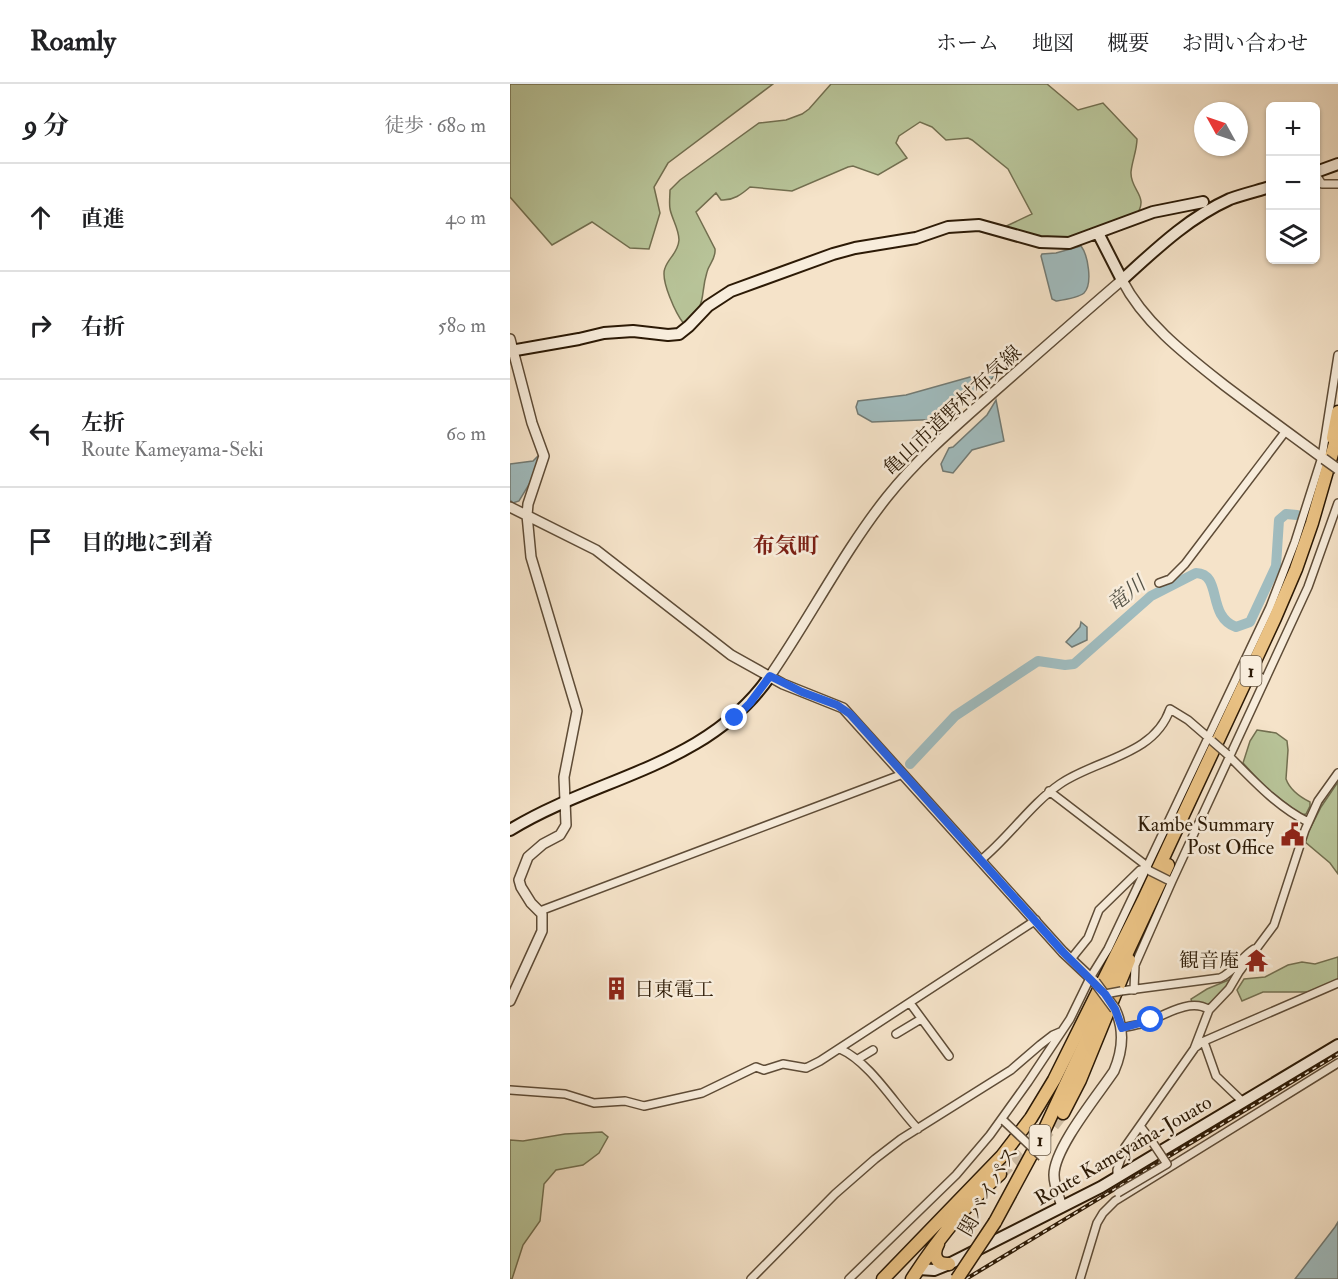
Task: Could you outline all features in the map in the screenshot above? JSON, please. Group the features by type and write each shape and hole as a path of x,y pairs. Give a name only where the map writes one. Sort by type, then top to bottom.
{"highway":[{"path":"1335,445 1333,439 1338,412"},
{"name":"1","path":"883,1279 1012,1144 1039,1105 1084,1021 1143,901 1286,594 1321,498 1338,432"},
{"name":"1","path":"1079,1055 1294,594 1338,468"},
{"name":"1","path":"1063,1113 1080,1080 1168,865"},
{"name":"1","path":"1079,1055 1143,901"},
{"name":"関バイパス","path":"957,1279 995,1222 1030,1159 1079,1055"},
{"path":"916,1274 962,1212 1000,1174"},
{"path":"916,1274 915,1258 918,1249 972,1188"},
{"path":"949,1264 939,1262 934,1252 962,1212"},
{"path":"905,1279 912,1272 916,1274"}],"main road":[{"path":"1320,172 1338,164"},
{"path":"1098,233 1122,280 1167,239 1191,221 1229,200 1266,187"},
{"path":"511,347 579,339 604,333 633,331 679,334 708,306 736,289 833,254 916,238 948,227 979,225 1028,240 1053,244 1069,243 1153,212 1203,202"},
{"path":"510,830 565,802 682,753 710,737 750,703 770,676"},
{"name":"Route Kameyama-Jouato","path":"916,1274 949,1264 1117,1178 1338,1045"}],"street":[{"path":"1320,181 1322,184 1338,184"},
{"path":"1122,280 1130,295 1167,336 1201,367 1285,432 1338,468"},
{"name":"亀山市道野村布気線","path":"770,676 886,497 949,432 1122,280"},
{"path":"510,1001 542,931 543,918 520,887 519,880 525,863 533,852 555,839 566,825 564,777 577,711 531,557 528,504 544,456 514,372 511,347"},
{"path":"849,1279 956,1175 1004,1120 1093,980 1149,869 1285,571 1323,458 1338,355"},
{"path":"1159,583 1170,579 1185,564 1285,432"},
{"path":"1134,990 1135,965 1170,880 1308,588 1338,503"},
{"path":"510,507 597,550 731,655 783,684 843,708 1105,994 1115,1009 1122,1028 1121,1047 1114,1071 1064,1145 1056,1164 1054,1176 1062,1206"},
{"path":"1242,668 1264,679"},
{"path":"981,860 1049,791 1076,774 1148,741 1159,730 1170,709 1188,720 1210,739 1283,807 1308,822"},
{"path":"1117,1178 1117,1170 1125,1147 1194,1049 1209,1010 1229,989 1239,972 1268,935 1278,916 1308,822 1318,801 1338,773"},
{"path":"540,911 903,774"},
{"path":"1049,791 1149,869 1170,880"},
{"path":"1071,959 1088,938 1099,910 1140,870 1149,869"},
{"path":"510,1090 565,1094 594,1103 625,1101 644,1107 702,1093 756,1067 764,1070 783,1064 806,1068 840,1049 1036,920"},
{"path":"1105,994 1220,978 1227,975 1258,946"},
{"path":"1194,1049 1203,1042 1338,983"},
{"path":"910,1003 950,1056"},
{"path":"1122,1028 1191,1007 1204,1007 1209,1010"},
{"path":"896,1034 921,1019"},
{"path":"751,1279 835,1194 875,1159 1011,1070 1041,1044 1060,1032"},
{"path":"1203,1042 1216,1076 1243,1102"},
{"path":"840,1049 858,1059 869,1070 918,1129"},
{"path":"858,1059 873,1050"},
{"path":"1109,1206 1338,1063"},
{"path":"1004,1120 1042,1158"},
{"path":"1080,1279 1097,1223 1118,1193 1167,1164 1140,1126"}],"green space":[{"path":"510,84 773,84 668,163 654,187 660,213 649,249 630,248 592,222 552,245 510,197"},
{"path":"831,84 1047,84 1078,110 1103,103 1137,139 1131,172 1133,184 1141,199 1139,210 1135,217 1071,239 1057,240 1000,229 1032,214 1008,169 972,140 968,138 946,140 932,127 920,122 899,136 896,143 907,158 878,175 853,166 792,191 750,187 737,197 725,200 721,200 716,193 696,212 715,253 707,272 700,305 684,324 673,305 664,273 679,240 670,209 670,190 680,180 759,123 786,120 802,114"},
{"path":"1257,730 1276,733 1287,741 1286,779 1296,793 1310,802 1306,814 1301,815 1265,787 1243,763 1250,741"},
{"path":"1338,782 1338,874 1330,863 1304,841 1321,807"},
{"path":"1338,957 1338,983 1311,992 1263,992 1242,1001 1237,990 1244,979 1265,977 1288,965 1302,962 1315,964"},
{"path":"1231,979 1223,993 1209,1006 1192,1003 1191,999 1207,989"},
{"path":"602,1132 608,1137 599,1153 583,1165 556,1170 544,1184 540,1221 523,1245 512,1279 510,1279 510,1140 523,1141 565,1134"}],"water":[{"path":"1081,246 1086,256 1088,270 1087,289 1081,295 1074,297 1056,301 1052,299 1042,254 1056,253"},
{"path":"994,372 997,374 944,419 872,422 858,414 856,407 858,401 906,395"},
{"path":"996,400 1004,441 972,450 953,473 943,471 941,464 949,448 953,447 987,415"},
{"path":"539,455 533,478 519,501 513,503 510,500 510,464 533,461"},
{"path":"1081,622 1087,627 1087,640 1072,647 1066,642 1080,627"},
{"path":"1338,1222 1338,1279 1295,1279 1335,1227"}],"waterway":[{"name":"竜川","path":"910,764 955,716 1038,661 1074,664 1151,596 1196,573 1204,575 1209,580 1217,605 1227,622 1236,627 1250,622 1276,566 1279,520 1286,514 1297,515"}],"tunnel":[{"path":"1000,1174 1050,1130 1063,1113"}],"railway":[{"path":"966,1279 1338,1054"}],"place":[{"name":"Kambe Summary Post Office","path":"1292,835"},
{"name":"観音庵","path":"1257,960"},
{"name":"日東電工","path":"616,989"}],"district":[{"name":"布気町","path":"786,545"}],"route":[{"path":"735,718 762,689 770,676 783,684 843,708 1063,952 1095,982 1115,1009 1122,1028 1151,1020"}]}
